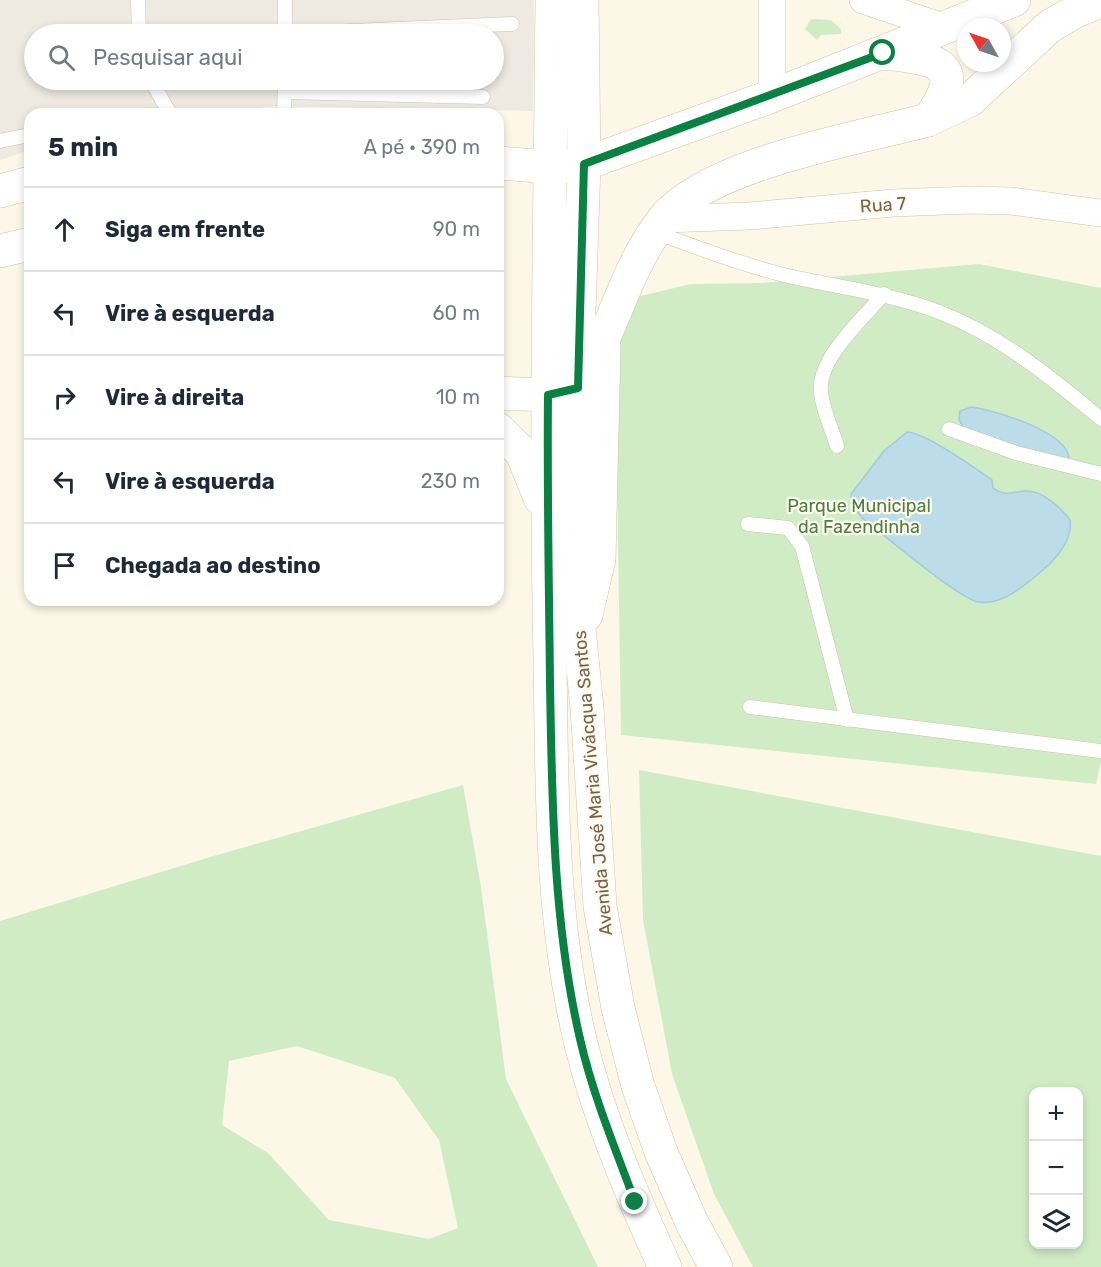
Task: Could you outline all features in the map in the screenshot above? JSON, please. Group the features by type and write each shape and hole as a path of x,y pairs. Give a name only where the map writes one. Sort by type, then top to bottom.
{"main road":[{"name":"Avenida José Maria Vivácqua Santos","path":"552,0 551,167 571,549 600,906 618,1008 638,1086 662,1152 692,1223 716,1267"},
{"name":"Avenida José Maria Vivácqua Santos","path":"582,0 584,164 563,392 547,522 550,762 557,872 567,975 581,1044 604,1118 635,1202 664,1267"},
{"path":"504,163 551,167 584,164 772,96 1014,0"},
{"path":"504,393 563,392 604,333 632,272 659,225 697,191 735,172 928,120 970,99 1050,26 1076,10 1101,1"},
{"path":"883,53 918,56 938,65 944,72 948,83 947,91 928,120"},
{"path":"0,191 24,185"},
{"path":"0,251 24,245"},
{"path":"580,640 599,559 604,333"},
{"path":"504,435 522,453 533,477 547,522"}],"street":[{"path":"772,0 772,96"},
{"path":"863,0 943,27"},
{"name":"Rua 7","path":"659,225 893,203 971,200 1011,201 1101,213"}],"lane":[{"path":"138,0 139,24"},
{"path":"285,0 285,24"},
{"path":"504,24 512,24"},
{"path":"157,90 167,108"},
{"path":"284,108 285,90"},
{"path":"357,90 483,97"},
{"path":"0,141 24,136"},
{"path":"659,225 780,274 884,294 940,312 992,338 1051,379 1101,419"},
{"path":"837,446 821,393 824,374 838,348 884,294"},
{"path":"949,429 1016,453 1101,474"},
{"path":"748,524 788,528 802,546 847,720"},
{"path":"750,707 1101,751"}],"shaded area":[{"path":"0,0 534,0 533,111 504,110 504,108 277,106 257,108 24,108 24,152 0,160"}],"green space":[{"path":"811,19 831,20 841,29 841,34 821,35 817,40 805,29"},
{"name":"Parque Municipal da Fazendinha","path":"979,264 1101,288 1101,762 1096,784 621,735 615,344 636,297 691,284 762,283"},
{"path":"639,770 1101,856 1101,1267 753,1267 714,1194 672,1074 643,920"},
{"path":"463,785 481,887 506,1079 598,1267 0,1267 0,921 210,857","holes":["297,1046 395,1078 439,1140 458,1228 429,1239 329,1220 268,1153 222,1125 229,1061"]}],"water":[{"path":"971,407 1012,418 1044,432 1057,440 1066,450 1069,460 1060,462 963,427 959,419 960,411"},
{"path":"907,432 937,444 962,460 992,480 993,488 998,491 1034,492 1052,501 1070,520 1069,534 1054,560 1014,593 996,601 978,602 938,578 862,518 852,504 851,494 884,451"}],"route":[{"path":"635,1202 604,1118 581,1044 567,975 550,762 548,395 562,394 578,388 584,164 883,53"}]}
